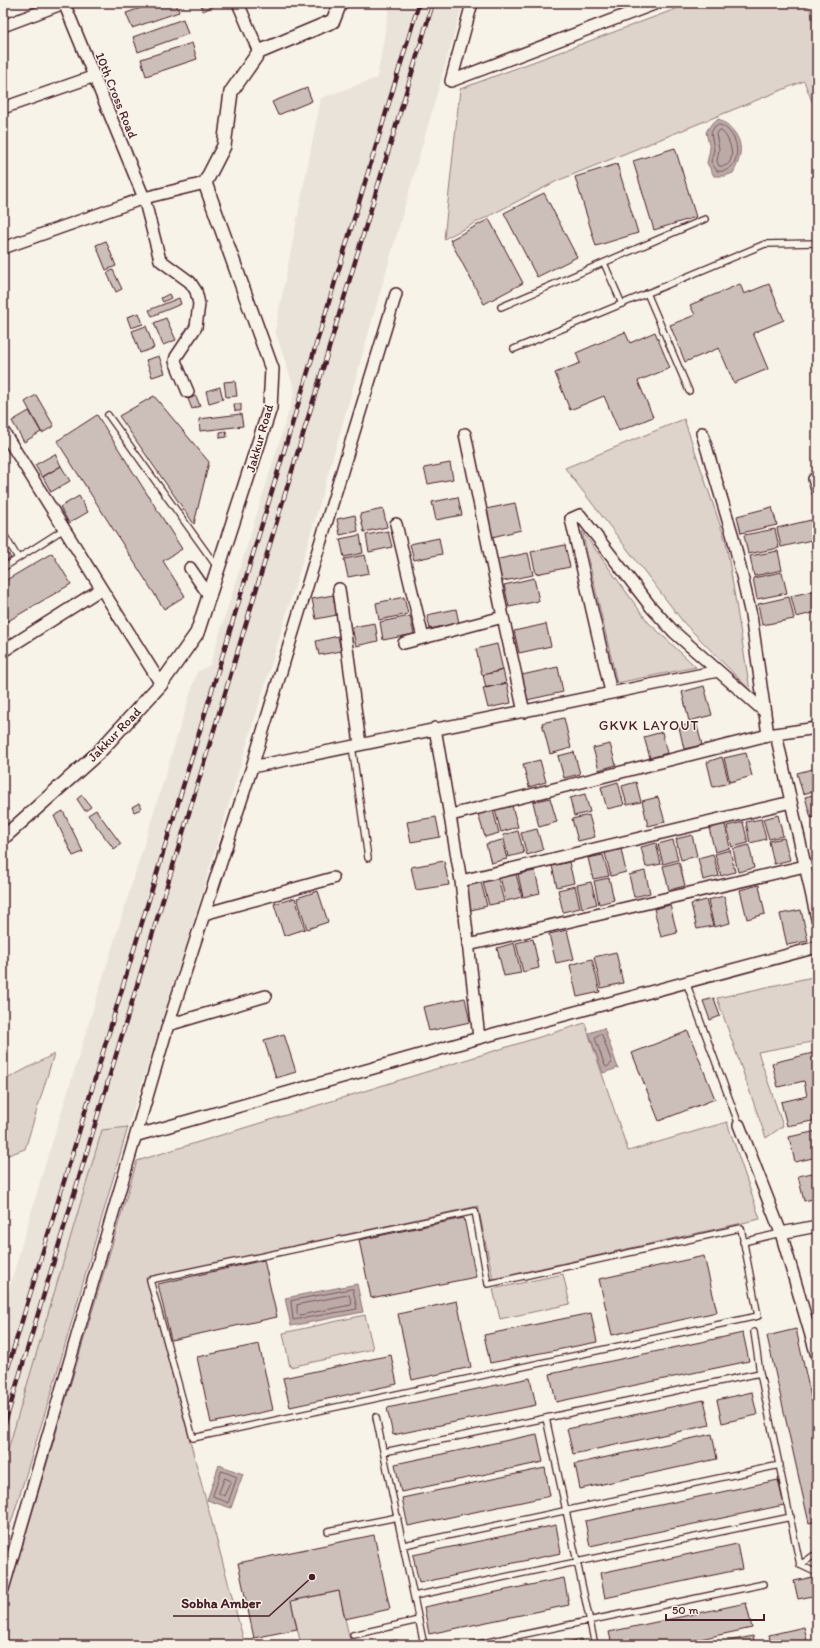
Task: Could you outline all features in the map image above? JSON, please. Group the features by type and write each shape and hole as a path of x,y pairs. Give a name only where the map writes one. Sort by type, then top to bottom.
{"street":[{"path":"3,26 64,3"},
{"name":"10th Cross Road","path":"64,3 144,198 160,260 190,282 196,291 200,304 196,327 176,357 175,361 188,392"},
{"path":"238,3 258,52"},
{"path":"3,248 144,198 205,183 224,146 231,92 258,52 332,21 340,3"},
{"path":"472,3 451,82 657,3"},
{"path":"3,108 95,76"},
{"name":"Jakkur Road","path":"3,838 99,752 161,684 197,632 210,597 270,408 272,369 205,183"},
{"path":"3,1588 138,1135 168,1025 252,767 396,294"},
{"path":"702,432 733,537 749,607 765,712 791,802 817,919"},
{"path":"465,434 524,712"},
{"path":"4,437 64,529 161,684"},
{"path":"817,478 814,479 817,490"},
{"path":"611,692 571,519 580,515 651,606 674,632 765,712"},
{"path":"396,524 423,638"},
{"path":"190,568 210,597"},
{"path":"3,650 102,589"},
{"path":"339,589 356,745"},
{"path":"404,643 503,617"},
{"path":"252,767 435,728 524,712 611,692 718,671"},
{"path":"435,728 461,881 480,1038"},
{"path":"451,815 772,735 817,728"},
{"path":"461,881 791,802"},
{"path":"468,945 805,866"},
{"path":"204,914 333,878"},
{"path":"138,1135 480,1038 817,947"},
{"path":"168,1025 266,996"},
{"path":"739,1125 781,1233 817,1356"},
{"path":"781,1233 817,1226"}],"lane":[{"path":"501,308 705,219"},
{"path":"514,349 766,244 817,243"},
{"path":"604,263 622,304"},
{"path":"647,293 689,391"},
{"path":"108,414 219,569"},
{"path":"3,568 64,529"},
{"path":"3,533 18,558"},
{"path":"356,745 368,858"},
{"path":"686,982 739,1125"},
{"path":"475,1211 488,1284 740,1228 743,1242 758,1316 193,1438 150,1280 475,1211"},
{"path":"743,1242 781,1233"},
{"path":"754,1332 760,1373 800,1565"},
{"path":"384,1452 760,1373"},
{"path":"376,1416 424,1645"},
{"path":"546,1418 595,1645"},
{"path":"404,1545 780,1465"},
{"path":"328,1532 398,1517"},
{"path":"414,1596 791,1517"},
{"path":"800,1565 817,1555"},
{"path":"800,1565 817,1573"},
{"path":"473,1645 764,1584"},
{"path":"353,1635 419,1620"}],"shaded area":[{"path":"390,3 463,3 319,506 196,913 128,1127 102,1130 3,1467 3,1310 40,1182 197,672 210,665 295,391 275,331 321,98 377,78"},
{"path":"692,3 807,3 817,27 817,114 804,81 557,181 444,239 460,89"},
{"path":"684,419 726,542 750,690 684,623 565,468"},
{"path":"582,531 648,622 696,667 617,683"},
{"path":"817,976 817,1041 758,1052 783,1126 766,1138 717,998"},
{"path":"585,1023 628,1151 727,1122 760,1219 493,1279 478,1206 146,1278 245,1645 3,1645 3,1611 137,1161"},
{"path":"54,1054 25,1149 3,1157 3,1081"},
{"path":"128,1127 52,1390 3,1549 3,1467 102,1130"},
{"path":"563,1274 570,1304 500,1319 493,1289"},
{"path":"365,1315 373,1349 290,1367 283,1333"},
{"path":"339,1591 351,1645 301,1645 291,1601"}],"water":[{"path":"719,119 733,130 740,143 740,157 737,165 733,173 725,176 714,176 707,163 710,149 706,132 712,123"},
{"path":"604,1028 618,1068 603,1073 589,1033"},
{"path":"357,1284 363,1312 291,1326 285,1298"},
{"path":"219,1465 243,1474 231,1508 207,1500"}],"building":[{"path":"156,3 176,3 179,12 132,28 126,13"},
{"path":"200,3 213,3 214,6 203,11"},
{"path":"183,19 188,34 138,52 133,37"},
{"path":"192,43 197,59 146,76 141,59"},
{"path":"307,88 312,101 278,115 272,102"},
{"path":"675,148 696,217 654,230 633,161"},
{"path":"617,164 638,233 596,246 575,177"},
{"path":"544,193 577,257 537,277 504,213"},
{"path":"489,219 523,283 484,304 450,240"},
{"path":"106,241 116,266 106,270 96,245"},
{"path":"113,270 122,289 116,292 107,273"},
{"path":"740,284 744,294 769,284 784,320 753,333 768,369 734,383 719,348 685,362 670,325 695,315 690,305"},
{"path":"169,294 171,298 163,302 161,298"},
{"path":"179,298 181,304 152,316 149,310"},
{"path":"139,313 143,324 131,328 127,317"},
{"path":"166,318 176,340 163,345 154,323"},
{"path":"146,326 154,348 140,353 132,331"},
{"path":"625,332 630,343 655,332 670,368 638,381 653,417 619,431 604,396 570,410 555,373 580,363 576,353"},
{"path":"159,356 165,373 152,377 146,360"},
{"path":"235,381 237,396 226,397 224,382"},
{"path":"220,387 223,399 209,403 206,391"},
{"path":"36,395 54,426 42,433 25,402"},
{"path":"154,396 209,462 194,524 119,416"},
{"path":"196,396 200,406 192,409 188,399"},
{"path":"234,404 241,404 241,411 235,411"},
{"path":"29,411 41,432 24,442 12,421"},
{"path":"241,414 243,426 200,431 199,419"},
{"path":"97,415 182,549 163,561 185,596 164,609 57,441"},
{"path":"226,431 227,437 220,438 220,432"},
{"path":"55,454 61,466 42,477 35,465"},
{"path":"450,463 453,479 428,484 424,468"},
{"path":"61,466 70,481 51,492 43,477"},
{"path":"79,496 88,512 69,523 60,507"},
{"path":"458,497 462,515 436,520 432,502"},
{"path":"515,503 521,530 492,537 486,509"},
{"path":"772,507 777,525 741,533 737,516"},
{"path":"383,509 387,527 364,532 360,514"},
{"path":"355,515 358,531 340,535 337,519"},
{"path":"811,520 816,539 781,547 777,528"},
{"path":"775,529 779,548 748,554 744,535"},
{"path":"388,531 392,547 369,552 366,535"},
{"path":"360,535 363,553 344,557 340,539"},
{"path":"439,538 442,554 414,560 410,544"},
{"path":"3,545 11,558 3,563"},
{"path":"565,545 570,567 536,574 531,552"},
{"path":"778,551 782,570 754,576 750,556"},
{"path":"52,553 71,584 3,624 3,582"},
{"path":"528,553 533,575 499,582 494,560"},
{"path":"365,555 369,573 348,577 344,559"},
{"path":"782,572 787,593 757,599 753,578"},
{"path":"534,578 539,601 509,607 504,585"},
{"path":"817,590 817,612 796,617 791,596"},
{"path":"333,595 337,615 316,619 312,599"},
{"path":"404,597 408,614 379,620 376,603"},
{"path":"789,597 794,619 762,625 758,604"},
{"path":"456,609 459,623 430,629 427,615"},
{"path":"410,616 414,634 383,640 380,622"},
{"path":"375,623 378,641 356,646 352,627"},
{"path":"546,624 551,646 519,653 514,631"},
{"path":"338,636 341,651 319,655 316,641"},
{"path":"497,644 503,670 482,675 476,649"},
{"path":"558,667 563,692 527,700 522,675"},
{"path":"503,670 506,683 486,688 483,675"},
{"path":"507,683 511,703 488,708 483,688"},
{"path":"704,686 712,715 689,721 682,692"},
{"path":"817,688 817,707 813,689"},
{"path":"564,718 571,748 550,754 542,723"},
{"path":"696,722 702,745 684,749 679,727"},
{"path":"662,732 667,753 650,758 644,737"},
{"path":"610,744 616,765 599,770 593,748"},
{"path":"574,752 580,774 564,778 558,756"},
{"path":"746,753 752,776 730,782 724,758"},
{"path":"722,757 729,783 713,787 707,762"},
{"path":"540,760 546,782 529,787 523,764"},
{"path":"817,768 817,790 803,794 797,773"},
{"path":"618,782 624,805 607,809 601,787"},
{"path":"636,782 641,802 627,805 622,786"},
{"path":"585,794 590,812 574,816 570,798"},
{"path":"817,794 817,816 811,818 805,797"},
{"path":"82,795 91,807 85,811 77,799"},
{"path":"658,797 665,822 648,826 642,801"},
{"path":"550,798 557,822 539,827 533,802"},
{"path":"139,803 141,809 134,812 132,807"},
{"path":"512,806 518,827 501,832 495,810"},
{"path":"96,810 121,844 114,849 88,815"},
{"path":"493,810 499,833 485,837 478,814"},
{"path":"63,811 83,852 73,856 54,816"},
{"path":"589,815 595,837 578,841 572,819"},
{"path":"778,815 783,836 769,839 763,819"},
{"path":"436,817 440,837 411,842 407,822"},
{"path":"761,819 766,839 750,843 746,822"},
{"path":"743,822 748,843 732,847 727,826"},
{"path":"725,824 730,848 715,852 709,828"},
{"path":"537,829 543,850 527,855 521,833"},
{"path":"518,831 524,853 508,857 503,835"},
{"path":"692,835 697,856 681,860 676,839"},
{"path":"784,838 790,860 774,864 769,841"},
{"path":"502,840 507,859 491,863 486,844"},
{"path":"673,840 678,860 663,864 658,844"},
{"path":"656,843 661,864 646,867 641,847"},
{"path":"749,845 754,868 738,872 733,849"},
{"path":"621,849 626,872 611,876 605,853"},
{"path":"730,850 735,872 721,876 715,854"},
{"path":"713,854 719,876 703,880 698,858"},
{"path":"603,855 609,876 593,879 588,858"},
{"path":"444,861 449,885 416,890 411,867"},
{"path":"569,862 574,883 557,887 552,866"},
{"path":"679,862 685,886 669,890 663,866"},
{"path":"535,871 540,893 523,897 518,874"},
{"path":"645,871 650,893 634,897 629,875"},
{"path":"516,874 522,897 506,901 500,877"},
{"path":"498,878 504,902 489,905 483,882"},
{"path":"609,878 614,900 599,904 594,881"},
{"path":"481,882 487,906 471,910 465,886"},
{"path":"591,882 597,904 582,908 577,885"},
{"path":"759,885 765,914 747,919 740,890"},
{"path":"575,886 580,908 563,912 558,890"},
{"path":"318,891 328,922 307,929 297,898"},
{"path":"724,896 730,923 714,927 708,900"},
{"path":"295,898 305,929 284,936 274,904"},
{"path":"706,900 713,926 697,929 691,904"},
{"path":"670,905 677,933 661,937 654,909"},
{"path":"801,910 808,941 787,945 780,914"},
{"path":"567,930 574,959 556,963 549,934"},
{"path":"533,939 539,968 523,972 516,943"},
{"path":"514,943 521,973 504,976 497,948"},
{"path":"616,952 623,983 601,988 594,957"},
{"path":"592,959 600,992 577,997 570,965"},
{"path":"465,998 470,1022 429,1031 423,1007"},
{"path":"714,998 720,1016 710,1020 703,1001"},
{"path":"688,1031 715,1099 659,1121 632,1053"},
{"path":"284,1034 296,1072 276,1078 264,1040"},
{"path":"817,1052 817,1120 787,1126 781,1102 807,1096 804,1081 778,1087 772,1063"},
{"path":"817,1131 817,1157 795,1162 789,1137"},
{"path":"817,1172 817,1198 804,1201 798,1176"},
{"path":"464,1218 476,1277 371,1298 359,1240"},
{"path":"704,1256 717,1312 612,1335 599,1279"},
{"path":"264,1260 277,1317 171,1340 158,1284"},
{"path":"457,1301 471,1367 412,1380 398,1314"},
{"path":"591,1313 597,1342 490,1363 484,1335"},
{"path":"796,1329 817,1425 817,1521 809,1523 767,1336"},
{"path":"743,1333 749,1361 556,1402 550,1374"},
{"path":"259,1344 273,1410 211,1423 197,1357"},
{"path":"391,1355 397,1384 290,1407 283,1378"},
{"path":"530,1378 536,1405 393,1435 387,1408"},
{"path":"752,1392 757,1415 722,1423 717,1400"},
{"path":"704,1400 710,1425 573,1454 567,1429"},
{"path":"537,1434 543,1462 401,1492 395,1464"},
{"path":"712,1434 717,1459 580,1489 575,1464"},
{"path":"545,1468 550,1496 408,1526 402,1498"},
{"path":"778,1480 784,1505 590,1546 585,1521"},
{"path":"556,1525 561,1553 419,1583 413,1555"},
{"path":"374,1535 390,1609 345,1619 339,1591 291,1601 297,1629 254,1638 238,1563"},
{"path":"737,1544 742,1569 605,1598 600,1573"},
{"path":"813,1577 817,1595 798,1599 794,1581"},
{"path":"564,1578 569,1605 429,1634 424,1607"},
{"path":"746,1603 752,1628 672,1645 612,1645 609,1632"},
{"path":"804,1627 808,1645 771,1645 769,1635"},
{"path":"753,1636 755,1645 709,1645"},
{"path":"581,1639 582,1645 553,1645"},
{"path":"397,1640 398,1645 374,1645"}],"railway":[{"path":"3,1384 419,3"},
{"path":"3,1430 433,3"}],"place":[{"name":"Sobha Amber","path":"312,1577"}],"district":[{"name":"GKVK LAYOUT","path":"649,725"}]}
